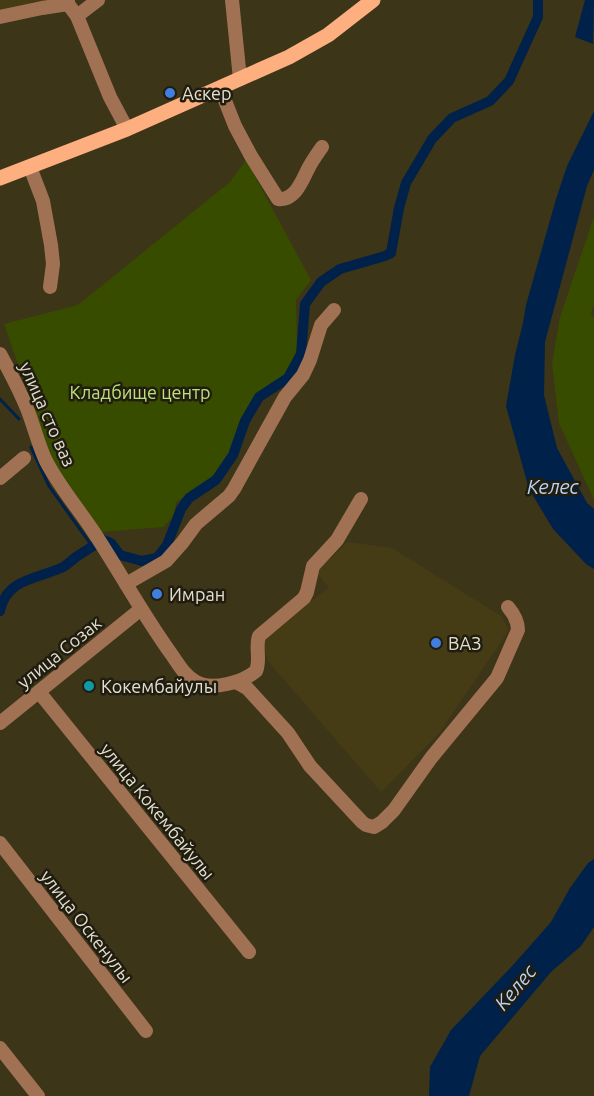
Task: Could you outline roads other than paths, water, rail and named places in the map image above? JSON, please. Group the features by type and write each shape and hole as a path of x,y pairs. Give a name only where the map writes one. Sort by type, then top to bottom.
{"main road":[{"path":"0,178 127,129 289,57 328,35 373,0"}],"street":[{"path":"77,16 98,0"},
{"path":"232,0 240,79"},
{"path":"0,17 68,2 77,16 106,86 127,129"},
{"path":"220,88 249,159 278,199 282,200 296,191 322,147"},
{"path":"30,167 43,201 51,245 53,264 50,287"},
{"path":"126,584 166,561 195,524 229,496 285,397 303,375 321,325 333,310"},
{"name":"улица сто ваз","path":"0,354 14,378 44,457 163,644 187,676 196,682 204,685 236,682"},
{"path":"0,478 24,458"},
{"path":"236,682 256,671 259,662 257,645 259,636 304,598 313,566 337,540 361,499"},
{"path":"236,682 247,688 288,733 310,766 362,822 374,827 394,810 431,758 497,678 518,630 516,619 508,607"},
{"name":"улица Созак","path":"0,723 141,609"},
{"name":"улица Кокембайулы","path":"39,692 249,952"},
{"name":"улица Оскенулы","path":"0,843 146,1031"},
{"path":"0,1048 38,1096"}],"water":[{"path":"585,0 594,0 593,44 575,37"},
{"name":"Келес","path":"594,111 594,170 587,186 545,342 544,395 557,448 587,503 594,509 594,569 586,564 553,529 529,489 506,406 526,305 556,199 567,166"},
{"name":"Келес","path":"594,859 594,927 581,946 551,972 480,1056 469,1096 429,1096 430,1067 451,1030 551,922 570,888 588,863"}],"waterway":[{"path":"0,611 3,600 15,586 63,567 104,540 111,543 120,555 142,561 157,558 167,545 181,509 189,498 216,480 233,455 245,421 259,397 288,378 301,354 305,304 321,282 340,269 391,253 406,183 432,139 452,118 490,101 509,81 538,17 538,0"},
{"path":"0,399 19,419"},
{"path":"31,447 49,486 92,546"}],"place":[{"name":"Аскер","path":"170,93"},
{"name":"Имран","path":"157,594"},
{"name":"ВАЗ","path":"436,643"},
{"name":"Кокембайулы","path":"89,686"}],"park label":[{"name":"Кладбище центр","path":"140,392"}]}
